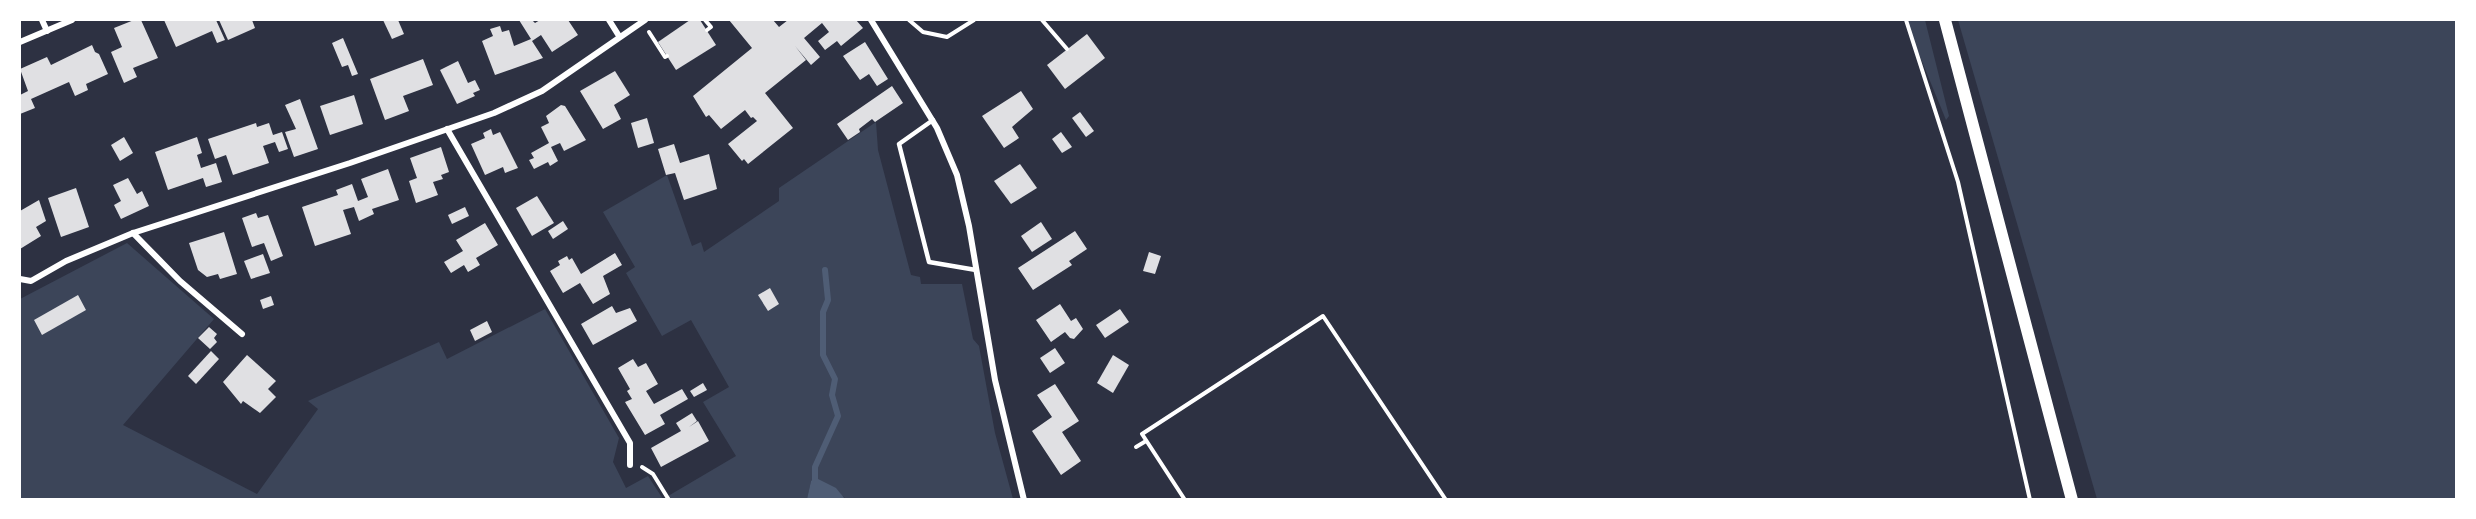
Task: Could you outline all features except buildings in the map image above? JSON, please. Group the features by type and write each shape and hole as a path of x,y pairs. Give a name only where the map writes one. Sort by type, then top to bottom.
{"main road":[{"path":"1945,20 2072,500"}],"street":[{"path":"42,20 47,30"},
{"path":"20,42 72,20"},
{"path":"609,20 619,36"},
{"path":"20,279 31,281 66,261 133,233 253,196 494,113 542,91 645,20"},
{"path":"871,20 933,120 948,153 961,191 995,380 1024,500"},
{"path":"447,129 630,443 630,465"},
{"path":"133,233 180,281 242,334"}],"lane":[{"path":"933,120 899,144 929,262 976,270"}],"path":[{"path":"705,20 711,27 707,30"},
{"path":"909,20 923,32 947,38 974,20"},
{"path":"1042,20 1067,50"},
{"path":"1906,20 1958,182 2030,500"},
{"path":"652,38 665,57 667,56"},
{"path":"1185,500 1142,434 1323,316 1446,500"},
{"path":"1136,447 1146,441"},
{"path":"630,465 645,467 653,474 669,500"}],"shaded area":[{"path":"1905,20 1925,20 1949,116 1946,120"},
{"path":"1958,20 2456,20 2456,499 2097,499"},
{"path":"876,122 878,150 911,275 920,277 921,284 962,284 973,339 979,346 995,433 1013,499 845,499 811,481 807,500 20,499 20,299 127,243 214,319 123,425 257,494 318,409 308,401 439,342 447,359 545,309 619,438 613,462 626,488 648,476 663,499 736,456 703,402 729,387 691,320 662,336 626,273 635,267 603,212 667,175 692,246 701,242 704,252 779,201 779,188"},
{"path":"816,478 836,488 845,499 807,499 811,481"}],"waterway":[{"path":"815,500 815,467 838,416 832,395 835,379 823,355 823,312 828,300 825,270"}]}
